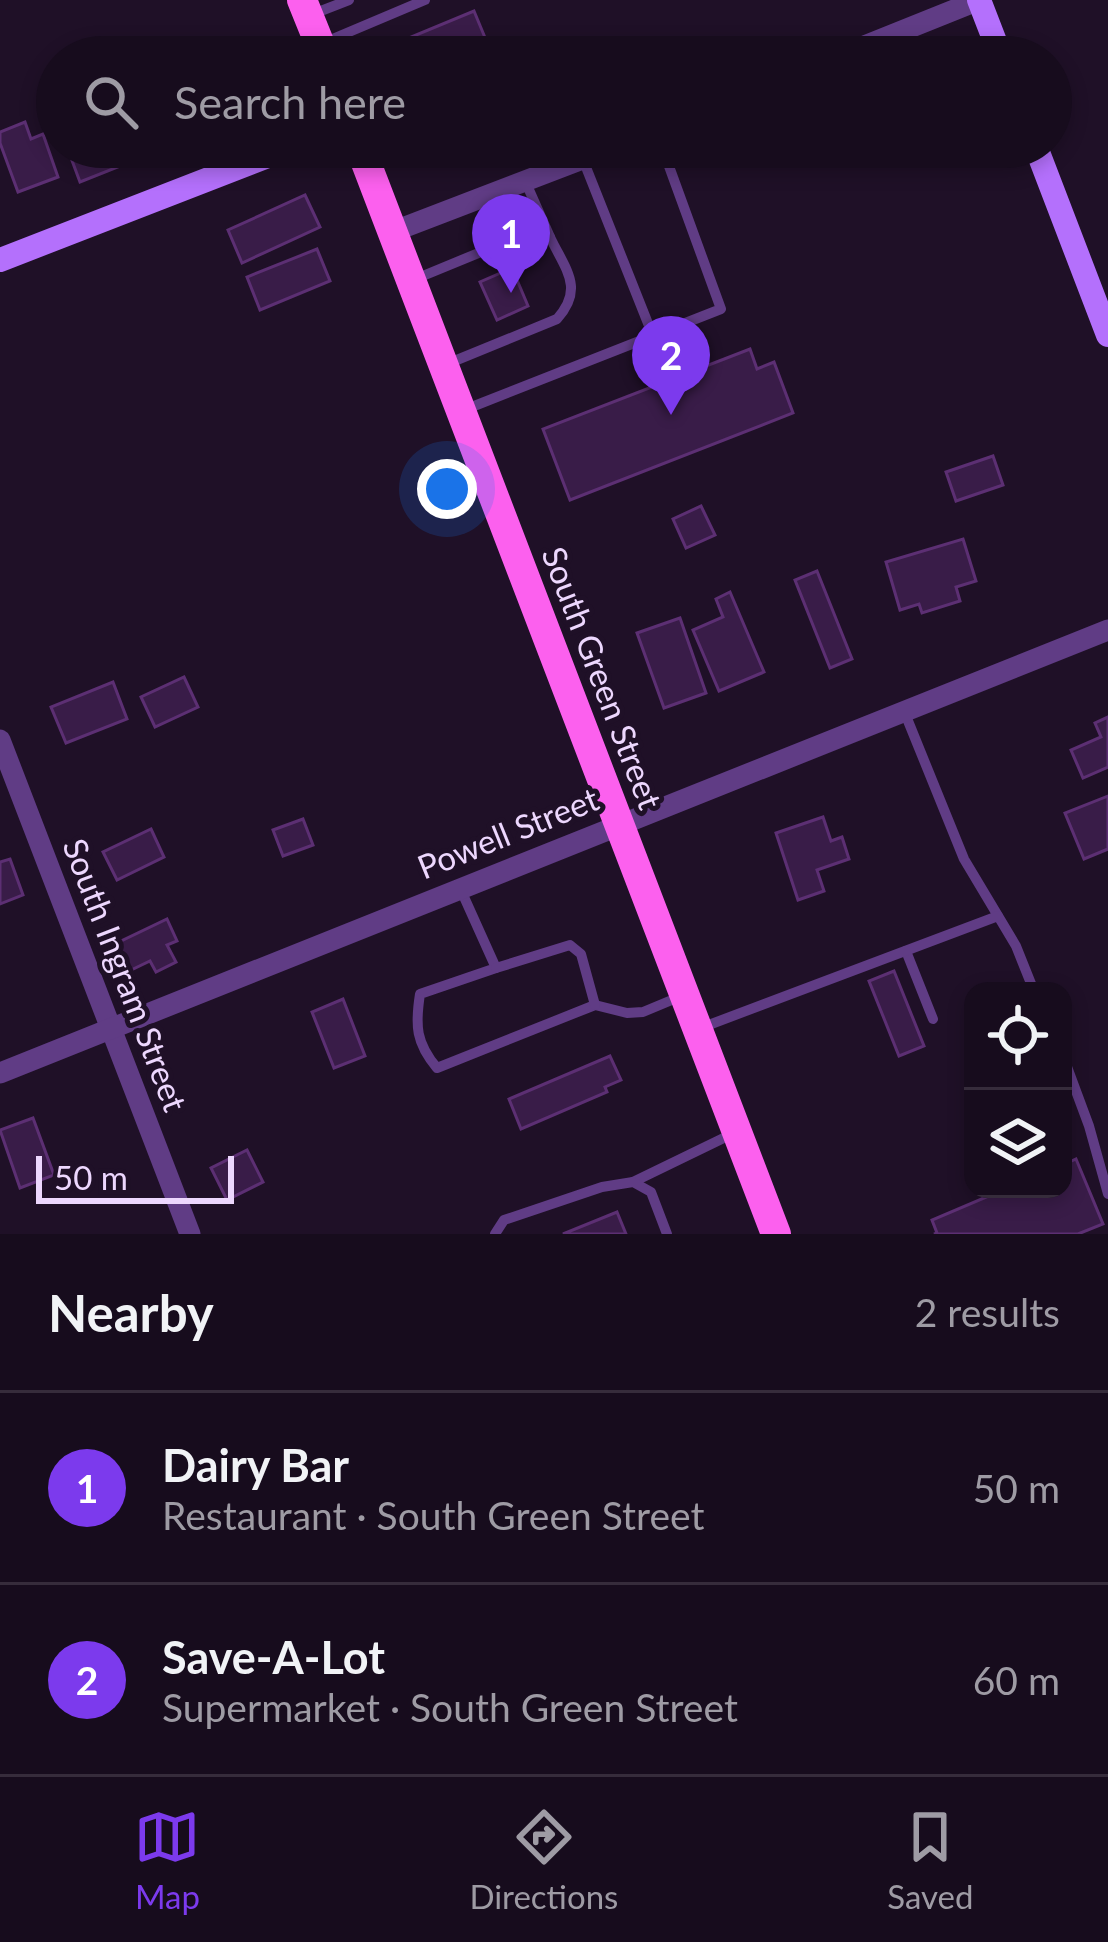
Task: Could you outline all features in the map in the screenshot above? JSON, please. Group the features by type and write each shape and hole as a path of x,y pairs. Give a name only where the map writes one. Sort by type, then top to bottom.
{"main road":[{"name":"South Green Street","path":"369,168 776,1234"}],"street":[{"path":"889,36 979,0 993,36"},
{"path":"0,260 237,168"},
{"path":"392,232 526,183 554,168"},
{"path":"1044,168 1108,335"},
{"name":"Powell Street","path":"0,1073 1108,630"},
{"name":"South Ingram Street","path":"0,740 190,1234"}],"lane":[{"path":"314,29 350,0"},
{"path":"314,29 424,0"},
{"path":"587,168 653,336"},
{"path":"461,411 721,309 670,168"},
{"path":"443,366 557,319 570,305 573,286 526,183"},
{"path":"411,281 532,231 550,237"},
{"path":"904,711 964,860 1016,946 1030,982"},
{"path":"460,888 496,968"},
{"path":"698,1029 998,916"},
{"path":"596,1005 580,954 570,945 420,994 415,1025 421,1049 437,1068 596,1005 643,1012 685,994"},
{"path":"906,951 933,1019"},
{"path":"1072,1080 1108,1194"},
{"path":"495,1234 504,1220 602,1187 633,1182 737,1131"},
{"path":"633,1182 651,1192 667,1234"}],"building":[{"path":"474,11 484,36 413,36"},
{"path":"25,122 31,139 36,137 36,168 55,168 58,177 18,192 0,132"},
{"path":"75,168 115,168 80,182"},
{"path":"305,195 320,227 242,263 228,230"},
{"path":"317,249 330,281 260,310 247,277"},
{"path":"512,268 528,306 497,320 480,282"},
{"path":"750,349 757,369 774,362 793,413 570,500 543,429"},
{"path":"993,456 1003,485 956,501 946,472"},
{"path":"701,506 715,535 686,548 673,519"},
{"path":"963,539 976,581 956,587 960,601 922,613 919,604 900,610 886,562"},
{"path":"817,571 852,659 830,668 795,580"},
{"path":"730,592 764,672 719,691 693,630 723,617 716,599"},
{"path":"680,618 706,693 664,708 637,633"},
{"path":"184,677 198,707 155,727 141,697"},
{"path":"113,682 127,719 66,743 51,707"},
{"path":"1108,717 1108,767 1083,778 1071,750 1101,737 1095,723"},
{"path":"1108,796 1108,849 1084,859 1065,813"},
{"path":"823,817 831,841 842,837 849,859 817,870 824,891 798,900 776,833"},
{"path":"303,819 313,845 283,856 273,830"},
{"path":"151,829 164,857 117,880 103,852"},
{"path":"10,859 23,895 0,904 0,862"},
{"path":"167,919 177,941 167,945 176,962 156,972 150,961 129,971 115,944"},
{"path":"894,971 924,1046 899,1056 869,981"},
{"path":"343,999 365,1056 334,1068 312,1012"},
{"path":"610,1056 621,1080 605,1087 607,1092 521,1129 509,1099"},
{"path":"33,1118 54,1175 20,1188 0,1130"},
{"path":"247,1150 263,1182 227,1200 211,1168"},
{"path":"1076,1159 1103,1224 1078,1234 934,1234 932,1220 984,1198 1072,1198 1072,1161"},
{"path":"617,1212 626,1234 563,1234"}],"place":[{"name":"Dairy Bar","path":"511,293"},
{"name":"Save-A-Lot","path":"671,415"}]}
